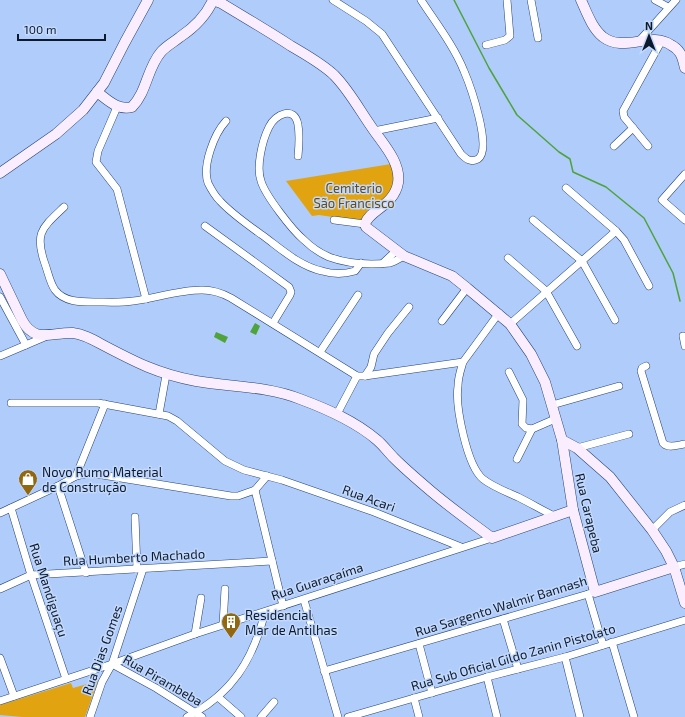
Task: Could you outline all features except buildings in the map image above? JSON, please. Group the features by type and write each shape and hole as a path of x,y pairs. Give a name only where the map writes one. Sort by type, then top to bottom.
{"main road":[{"path":"0,172 56,134 101,95 117,56 148,0"},
{"path":"101,95 117,107 132,107 141,93 152,65 161,52 196,24 206,14 213,0 221,3 326,68 342,84 390,153 397,169 399,177 398,185 391,199 367,219 365,224"},
{"path":"581,0 596,29 604,37 620,43 655,39 662,40 680,53 685,68"},
{"name":"Rua Carapeba","path":"365,224 369,229 400,253 436,264 452,276 499,313 510,324 531,354 545,382 562,440 573,510 592,593"},
{"path":"0,274 25,325 34,333 47,336 65,333 84,336 140,365 166,375 282,393 337,414 364,430 378,441 431,492 492,538"},
{"path":"562,440 577,448 610,477 652,530 666,551 674,567 685,603"},
{"name":"Rua Guaraçaíma","path":"492,538 573,510"},
{"name":"Rua Sargento Walmir Bannash","path":"592,593 674,567"}],"street":[{"path":"333,0 366,21 382,34 462,154 471,161 479,158 482,154 483,145 480,122 464,70 421,0"},
{"path":"486,45 505,40 510,36 507,0"},
{"path":"531,0 538,38"},
{"path":"655,0 668,7"},
{"path":"639,41 668,7 676,0"},
{"path":"648,146 624,117 624,108 662,40"},
{"path":"117,107 98,151 96,162 117,189 146,299"},
{"path":"298,156 300,142 298,122 296,117 292,114 284,114 274,120 270,125 264,141 259,173 263,186 303,240 329,256 344,261 383,263 400,253"},
{"path":"374,131 438,118"},
{"path":"226,121 217,132 206,170 208,182 219,200 244,222 291,256 311,267 321,271 355,271 361,263"},
{"path":"614,146 633,128"},
{"path":"685,174 662,200 685,220"},
{"path":"566,188 616,231 624,240 649,286"},
{"path":"64,207 44,228 39,242 40,251 55,290 67,299 77,301 127,302 192,290 212,290 227,296 361,376 463,362"},
{"path":"334,220 365,224"},
{"path":"533,220 582,261 615,320"},
{"path":"205,226 289,287 291,292 290,295 273,323"},
{"path":"510,324 616,231"},
{"path":"508,258 546,291 577,346"},
{"path":"442,321 467,288"},
{"path":"320,352 358,295"},
{"path":"0,297 26,345"},
{"path":"337,414 361,376 371,368 374,354 388,332 409,307"},
{"path":"499,313 463,362 458,386 458,405 472,464 476,472 483,479 494,486 554,516"},
{"path":"0,356 47,336"},
{"path":"683,336 685,346"},
{"path":"646,366 641,369 663,443 664,445 669,446 685,444"},
{"path":"509,372 523,400 522,424 526,428 532,429 555,419"},
{"path":"159,414 166,375"},
{"path":"552,405 619,386"},
{"name":"Rua Acari","path":"11,403 93,403 168,416 177,421 225,461 244,470 282,480 374,512 462,548"},
{"path":"76,476 105,404"},
{"path":"517,459 532,429"},
{"path":"577,448 629,434"},
{"path":"0,513 83,473 97,473 231,496 238,496 255,490 267,476"},
{"path":"58,486 86,572"},
{"path":"255,490 283,606"},
{"path":"652,530 670,512 685,505"},
{"name":"Rua Mandiguaçu","path":"11,508 31,575 66,679"},
{"path":"135,517 140,569"},
{"name":"Rua Guaraçaíma","path":"0,701 112,664 195,634 492,538"},
{"name":"Rua Humberto Machado","path":"0,589 31,575 272,561"},
{"name":"Rua Sargento Walmir Bannash","path":"674,567 685,564"},
{"name":"Rua Dias Gomes","path":"90,717 102,682 112,664 140,569"},
{"path":"223,625 225,589"},
{"name":"Rua Sargento Walmir Bannash","path":"324,671 592,593"},
{"name":"Rua Carapeba","path":"592,593 603,645"},
{"path":"195,634 201,598"},
{"path":"304,600 338,717"},
{"path":"187,717 199,715 232,683 244,666 258,637 265,612"},
{"path":"503,619 518,669"},
{"name":"Rua Sub Oficial Gildo Zanin Pistolato","path":"348,717 565,656 685,620"},
{"path":"612,642 634,717"},
{"path":"419,644 432,693"},
{"path":"565,656 580,717"},
{"path":"0,658 14,696"},
{"name":"Rua Pirambeba","path":"112,664 156,688 199,715"},
{"path":"487,677 497,717"},
{"path":"218,697 241,717"},
{"path":"414,698 419,717"},
{"path":"261,717 274,702"}],"green space":[{"name":"Cemiterio São Francisco","path":"391,164 396,181 393,191 360,221 319,215 312,216 286,181"},
{"path":"98,681 85,717 22,717 0,715 0,705 71,683 73,688"}],"shaded area":[{"path":"255,323 260,326 256,335 250,332"},
{"path":"216,332 228,337 225,343 214,337"}],"waterway":[{"path":"454,0 489,68 517,115 559,152 570,159 573,172 606,187 644,218 673,273 680,301"}],"place":[{"name":"Novo Rumo Material de Construção","path":"28,496"},
{"name":"Residencial Mar de Antilhas","path":"231,639"}]}
